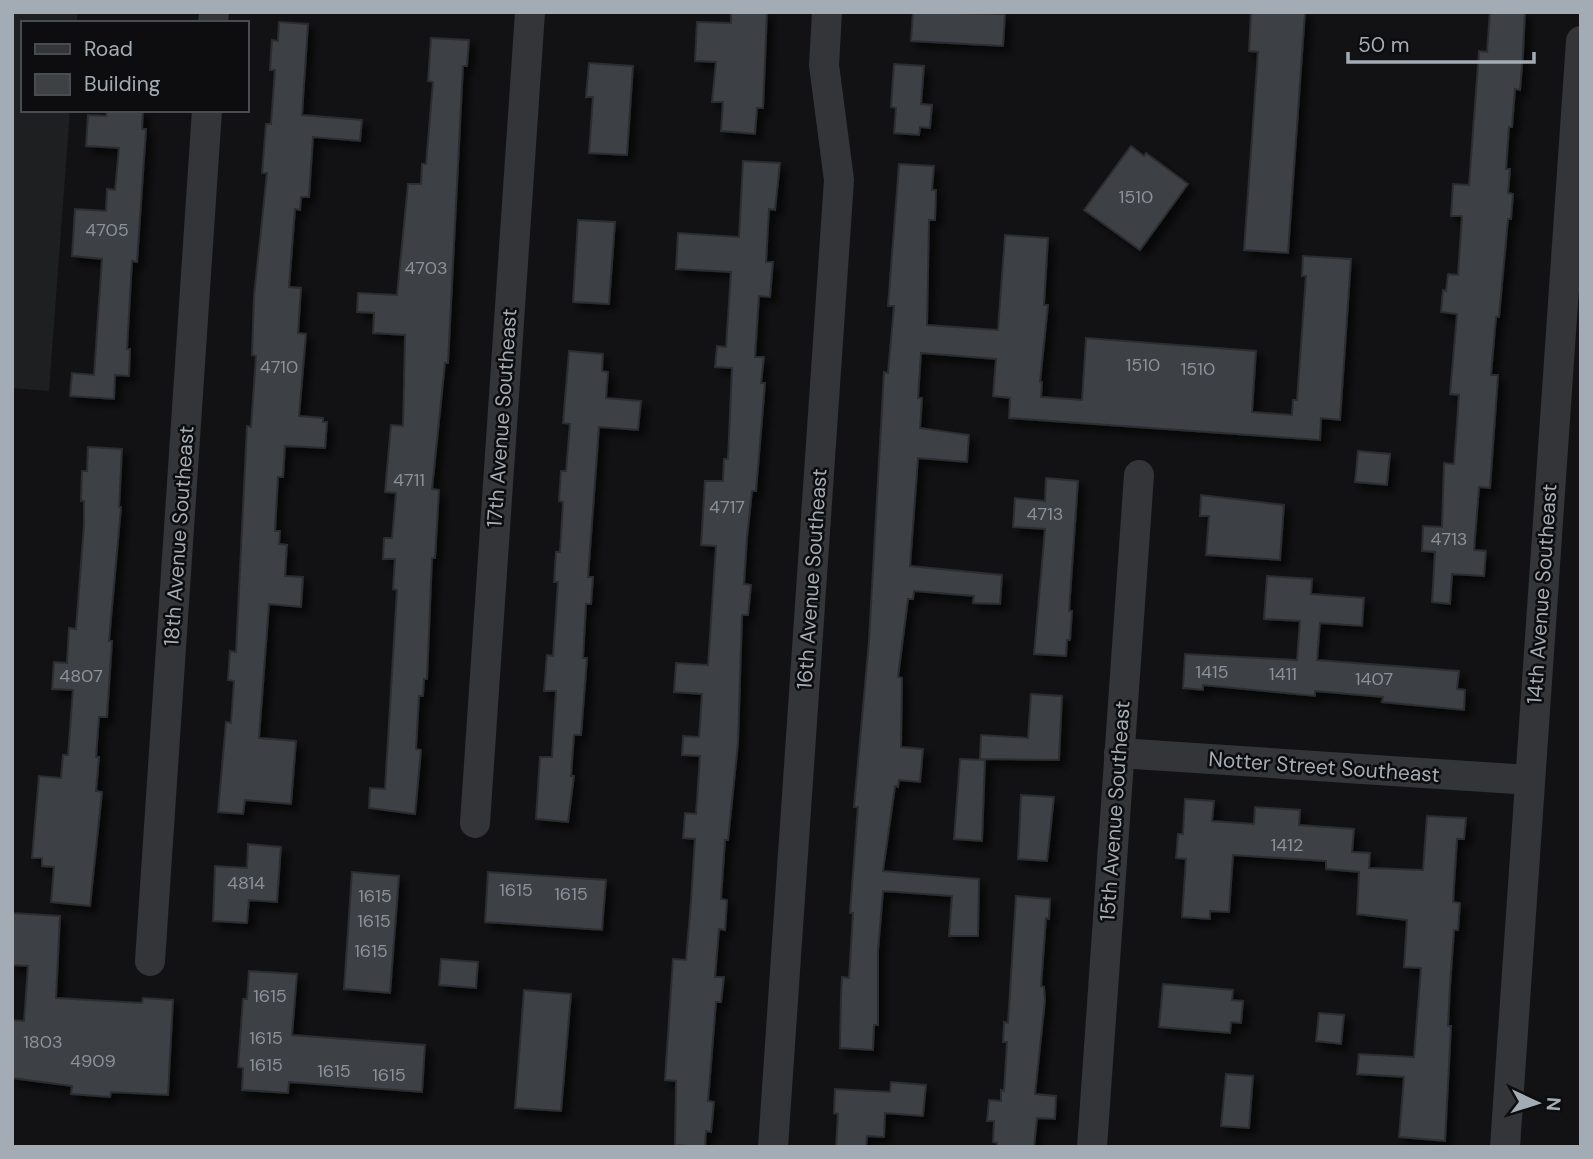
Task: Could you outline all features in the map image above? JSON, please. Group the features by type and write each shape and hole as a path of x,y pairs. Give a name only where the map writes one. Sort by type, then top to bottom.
{"street":[{"name":"17th Avenue Southeast","path":"475,823 530,12"},
{"name":"16th Avenue Southeast","path":"773,1147 839,180 824,65 827,12"},
{"name":"14th Avenue Southeast","path":"1505,1147 1529,780 1572,282 1581,41"},
{"name":"18th Avenue Southeast","path":"150,961 207,112"},
{"name":"15th Avenue Southeast","path":"1092,1147 1139,475"},
{"name":"Notter Street Southeast","path":"1119,753 1529,780"}],"shaded area":[{"path":"12,12 77,12 77,21 21,21 21,112 70,112 49,391 12,388"}],"building":[{"path":"731,12 767,12 763,108 757,108 755,134 721,131 723,102 712,102 716,62 695,61 697,22 731,23"},
{"path":"913,12 1005,14 1003,46 911,41"},
{"path":"1251,12 1305,12 1288,253 1244,250 1258,52 1249,51"},
{"path":"1490,12 1525,12 1523,54 1520,90 1515,89 1512,127 1509,127 1506,169 1510,169 1508,193 1513,194 1491,375 1498,375 1490,488 1479,487 1474,550 1486,551 1484,576 1452,574 1450,604 1432,602 1435,552 1422,551 1423,526 1442,527 1444,463 1454,464 1459,395 1450,394 1457,314 1441,312 1448,274 1458,275 1462,216 1451,216 1453,184 1469,185 1479,51 1487,52"},
{"path":"279,22 308,24 302,115 362,120 360,141 313,137 309,197 301,197 300,210 295,209 289,287 301,288 298,333 306,334 299,416 323,418 323,422 327,422 325,448 285,446 283,477 278,477 275,531 280,531 279,544 287,545 285,576 303,577 301,607 269,604 259,738 296,741 291,804 245,800 243,814 218,812 226,722 231,723 234,681 228,680 230,651 236,652 247,426 251,427 256,356 252,355 254,296 267,173 262,173 266,124 271,124 275,70 270,70 272,40 278,41"},
{"path":"431,38 469,40 467,66 463,66 448,363 445,363 432,489 439,490 435,558 432,558 427,679 424,679 423,696 419,696 416,749 421,750 415,814 369,808 370,788 385,789 397,590 393,589 395,559 383,559 384,538 392,538 396,493 385,492 391,425 403,426 405,335 373,333 374,313 357,312 358,293 397,295 408,184 421,184 422,164 426,164 433,82 428,81"},
{"path":"589,63 633,66 627,155 589,153 593,97 586,97"},
{"path":"894,64 924,66 921,104 932,105 930,128 920,127 919,135 894,133 896,108 891,107"},
{"path":"107,112 143,112 142,129 146,129 137,262 132,261 127,349 130,349 129,376 115,375 114,399 70,396 72,373 94,375 102,259 72,256 75,209 106,211 107,189 115,190 119,148 86,146 88,115 106,116"},
{"path":"1131,146 1144,156 1146,153 1188,184 1140,250 1084,210"},
{"path":"743,161 780,163 775,210 769,209 766,262 773,262 770,297 759,296 755,357 764,357 761,383 765,383 756,491 752,491 747,537 744,584 751,585 748,615 742,615 738,743 728,840 725,840 721,899 727,900 725,930 719,929 715,977 724,977 721,1002 716,1002 708,1101 714,1102 711,1132 706,1131 705,1147 675,1145 676,1081 665,1080 673,959 686,960 691,901 695,839 683,838 685,813 696,814 700,756 682,755 683,736 699,737 702,694 674,692 676,663 708,665 716,546 701,545 705,481 723,481 724,459 728,459 732,368 715,367 717,346 726,347 731,272 676,269 678,233 739,237"},
{"path":"899,164 934,166 932,190 936,190 935,220 929,220 927,325 998,330 1005,235 1048,238 1044,305 1048,305 1040,382 1041,397 1082,400 1086,338 1256,351 1252,412 1292,415 1293,400 1297,400 1306,276 1302,276 1303,256 1351,259 1340,420 1321,418 1320,440 1009,418 1010,398 993,396 996,359 921,353 918,398 922,398 920,428 969,435 967,462 918,458 910,566 1002,575 1000,604 973,603 974,596 914,591 913,599 908,599 898,677 902,678 901,747 923,749 920,782 899,780 898,787 895,786 883,871 979,879 978,936 949,936 952,896 883,891 878,951 878,1025 874,1025 873,1050 840,1048 841,998 842,977 849,978 853,913 850,913 858,807 854,807 869,641 884,372 888,373 894,306 888,306"},
{"path":"578,220 615,222 609,304 573,302"},
{"path":"569,351 603,354 602,371 608,372 606,398 641,401 638,430 599,427 588,577 593,577 591,604 586,604 583,658 587,658 581,735 574,735 571,776 574,776 568,822 536,819 540,757 552,757 556,691 544,691 547,655 553,656 558,582 554,582 556,552 560,552 563,502 559,501 561,471 566,471 570,424 563,423"},
{"path":"88,447 122,449 121,507 109,641 112,641 107,717 99,717 96,757 99,757 96,791 102,792 90,906 51,902 54,867 42,866 42,858 32,858 39,776 61,778 63,755 68,755 73,690 52,689 54,662 67,663 69,628 76,629 84,525 84,501 81,501 82,471 87,471"},
{"path":"1358,451 1390,454 1387,485 1355,482"},
{"path":"1046,478 1078,481 1069,611 1072,611 1066,656 1034,654 1045,529 1013,527 1015,498 1045,501"},
{"path":"1201,495 1284,505 1280,560 1206,555 1209,516 1200,516"},
{"path":"1267,576 1312,579 1311,594 1364,598 1362,626 1320,623 1317,660 1459,671 1457,689 1465,690 1464,710 1382,702 1383,697 1315,691 1315,696 1203,685 1203,690 1183,688 1185,654 1297,660 1300,621 1264,619"},
{"path":"1031,694 1062,696 1059,760 980,759 981,735 1028,738"},
{"path":"960,759 985,760 982,841 954,839"},
{"path":"1021,795 1054,797 1047,861 1018,859"},
{"path":"1185,799 1214,801 1212,821 1254,824 1255,807 1300,810 1299,825 1354,829 1352,852 1370,853 1369,868 1423,870 1427,816 1466,818 1464,839 1457,839 1453,902 1460,903 1458,930 1454,930 1450,986 1448,1026 1451,1026 1445,1141 1399,1137 1404,1077 1357,1074 1359,1054 1414,1057 1421,968 1404,967 1407,920 1357,914 1359,872 1326,869 1326,861 1233,855 1229,912 1210,911 1210,919 1182,917 1186,859 1176,858 1178,834 1183,834"},
{"path":"248,844 281,847 277,902 249,900 247,923 213,921 215,866 247,868"},
{"path":"352,872 399,876 390,993 344,989"},
{"path":"488,872 606,880 602,930 485,922"},
{"path":"1016,896 1050,899 1041,986 1044,987 1045,1000 1035,1094 1056,1096 1055,1119 1037,1118 1034,1147 997,1147 997,1143 993,1142 994,1121 987,1121 989,1100 1001,1101 1001,1090 1004,1091 1007,1042 1003,1042 1004,1022 1008,1023"},
{"path":"12,913 60,916 56,998 142,1003 143,998 173,1000 168,1095 111,1092 110,1097 71,1094 72,1086 12,1078 12,1020 24,1021 28,966 12,965"},
{"path":"441,959 478,962 476,988 439,985"},
{"path":"249,971 297,974 292,1035 425,1045 422,1092 289,1082 288,1093 242,1090 243,1068 238,1067 243,999 247,999"},
{"path":"1163,984 1233,990 1232,1000 1243,1001 1241,1023 1231,1022 1230,1033 1159,1027"},
{"path":"524,990 571,994 561,1111 515,1108"},
{"path":"1319,1013 1344,1015 1341,1044 1316,1041"},
{"path":"1226,1074 1253,1076 1249,1128 1221,1126"},
{"path":"891,1082 926,1085 923,1116 885,1113 884,1137 867,1136 866,1147 836,1147 838,1114 834,1113 835,1089 890,1092"}]}
